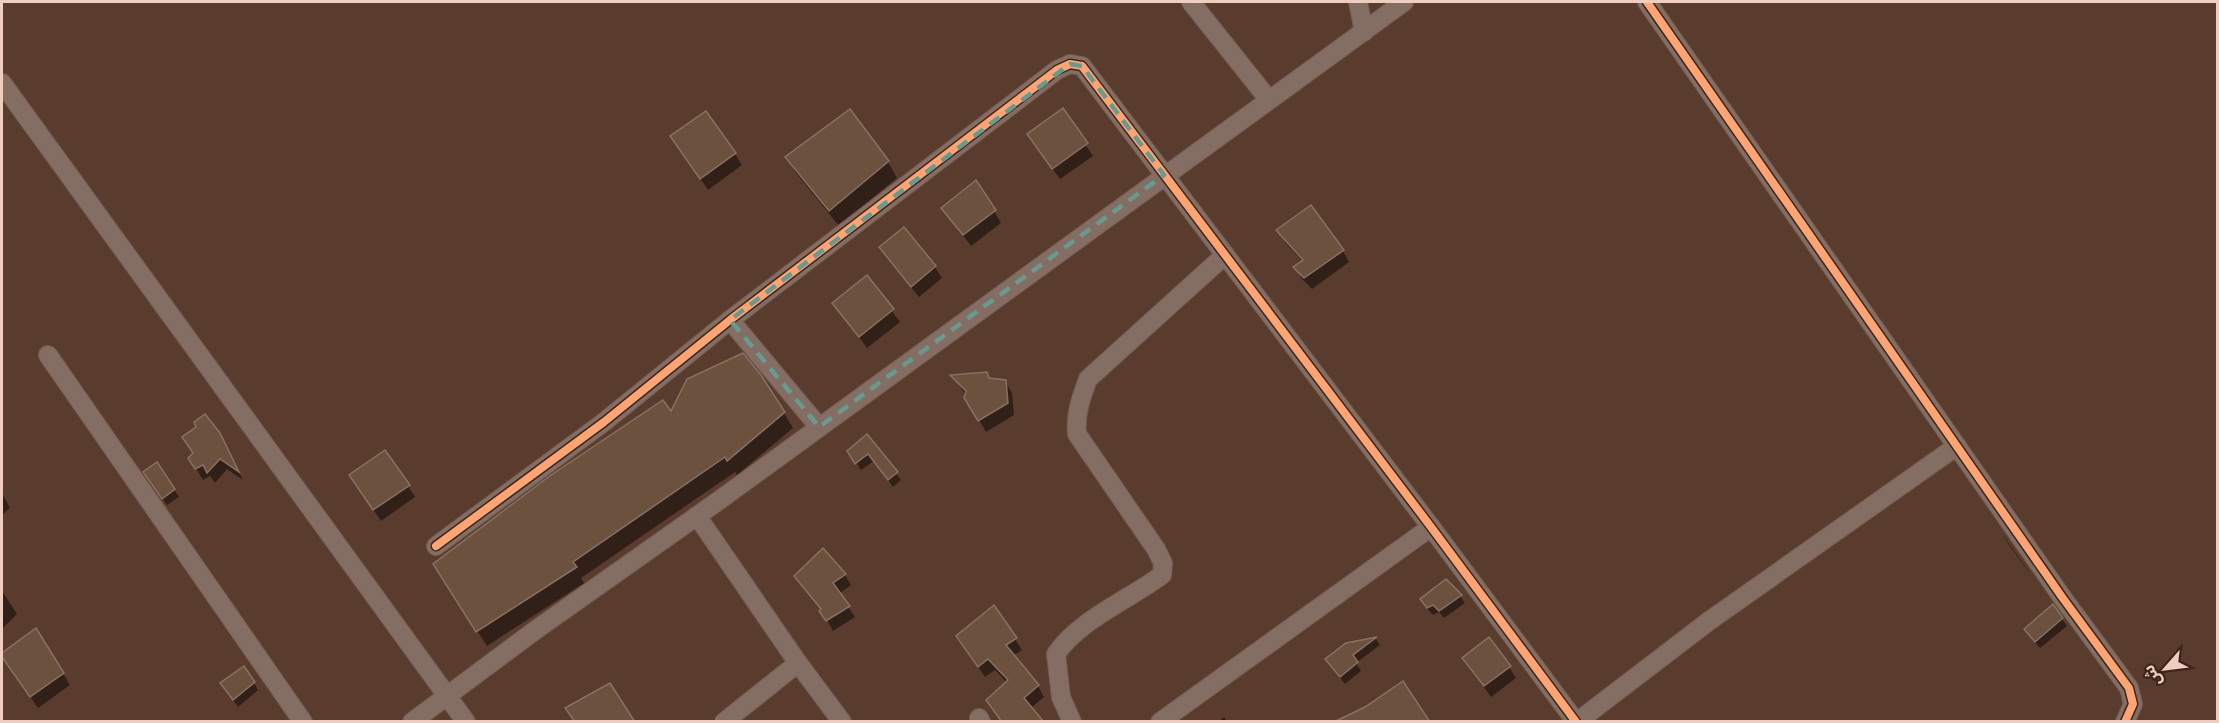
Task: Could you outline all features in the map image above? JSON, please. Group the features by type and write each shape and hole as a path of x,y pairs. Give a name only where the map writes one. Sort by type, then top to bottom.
{"street":[{"path":"1191,2 1269,100"},
{"path":"1358,2 1364,32"},
{"path":"412,722 1404,2"},
{"path":"1647,2 2062,597 2129,688 2133,704 2125,722"},
{"path":"436,546 578,443 730,320 1057,70 1070,64 1082,66 1431,526 1576,722 1709,621 1957,446"},
{"path":"2,84 466,722"},
{"path":"1072,722 1061,697 1056,654 1064,643 1081,629 1162,575 1163,563 1156,549 1077,434 1076,420 1080,399 1088,379 1225,255"},
{"path":"730,320 819,427"},
{"path":"48,355 303,722"},
{"path":"697,516 798,663 842,722"},
{"path":"1161,722 1431,526"},
{"path":"724,722 798,663"}],"highlighted area":[{"path":"1070,64 1082,66 1164,175 819,427 730,320"}],"building":[{"path":"1063,108 1088,143 1052,169 1027,134"},
{"path":"850,109 889,161 829,211 785,157"},
{"path":"706,111 736,153 700,179 670,136"},
{"path":"976,180 996,210 963,235 941,208"},
{"path":"1311,205 1344,250 1304,278 1293,267 1303,260 1276,230"},
{"path":"904,227 936,266 911,287 879,247"},
{"path":"867,275 894,309 859,337 832,303"},
{"path":"743,353 761,375 785,412 727,461 725,457 573,562 577,567 476,632 433,564 551,475 663,400 671,411 687,379"},
{"path":"987,372 989,378 1006,380 1008,403 978,421 964,398 966,391 950,375"},
{"path":"205,414 220,433 239,472 220,459 207,473 203,465 195,469 188,458 193,453 182,437 196,427 194,422"},
{"path":"867,434 898,472 888,480 868,454 855,464 847,451"},
{"path":"385,450 410,485 373,510 349,475"},
{"path":"157,462 175,489 162,499 143,472"},
{"path":"823,548 846,574 833,583 850,606 826,621 819,611 821,609 794,576"},
{"path":"1446,579 1462,595 1439,611 1433,605 1427,608 1420,599"},
{"path":"2053,604 2063,618 2035,642 2024,629"},
{"path":"994,605 1017,638 1006,645 1039,685 1024,698 1044,722 1002,722 986,700 1008,680 988,659 978,667 956,636"},
{"path":"36,628 64,673 30,697 2,657 2,653"},
{"path":"1377,637 1353,655 1358,662 1340,677 1325,659 1346,643"},
{"path":"1489,637 1511,666 1484,686 1462,658"},
{"path":"244,666 255,682 233,700 220,683"},
{"path":"1403,681 1430,722 1334,722 1365,707"},
{"path":"610,683 635,722 575,722 565,708"}],"cycle path":[{"path":"1647,2 2062,597 2129,688 2133,704 2125,722"},
{"path":"436,546 604,422 730,320 1057,70 1070,64 1082,66 1576,722"}]}
